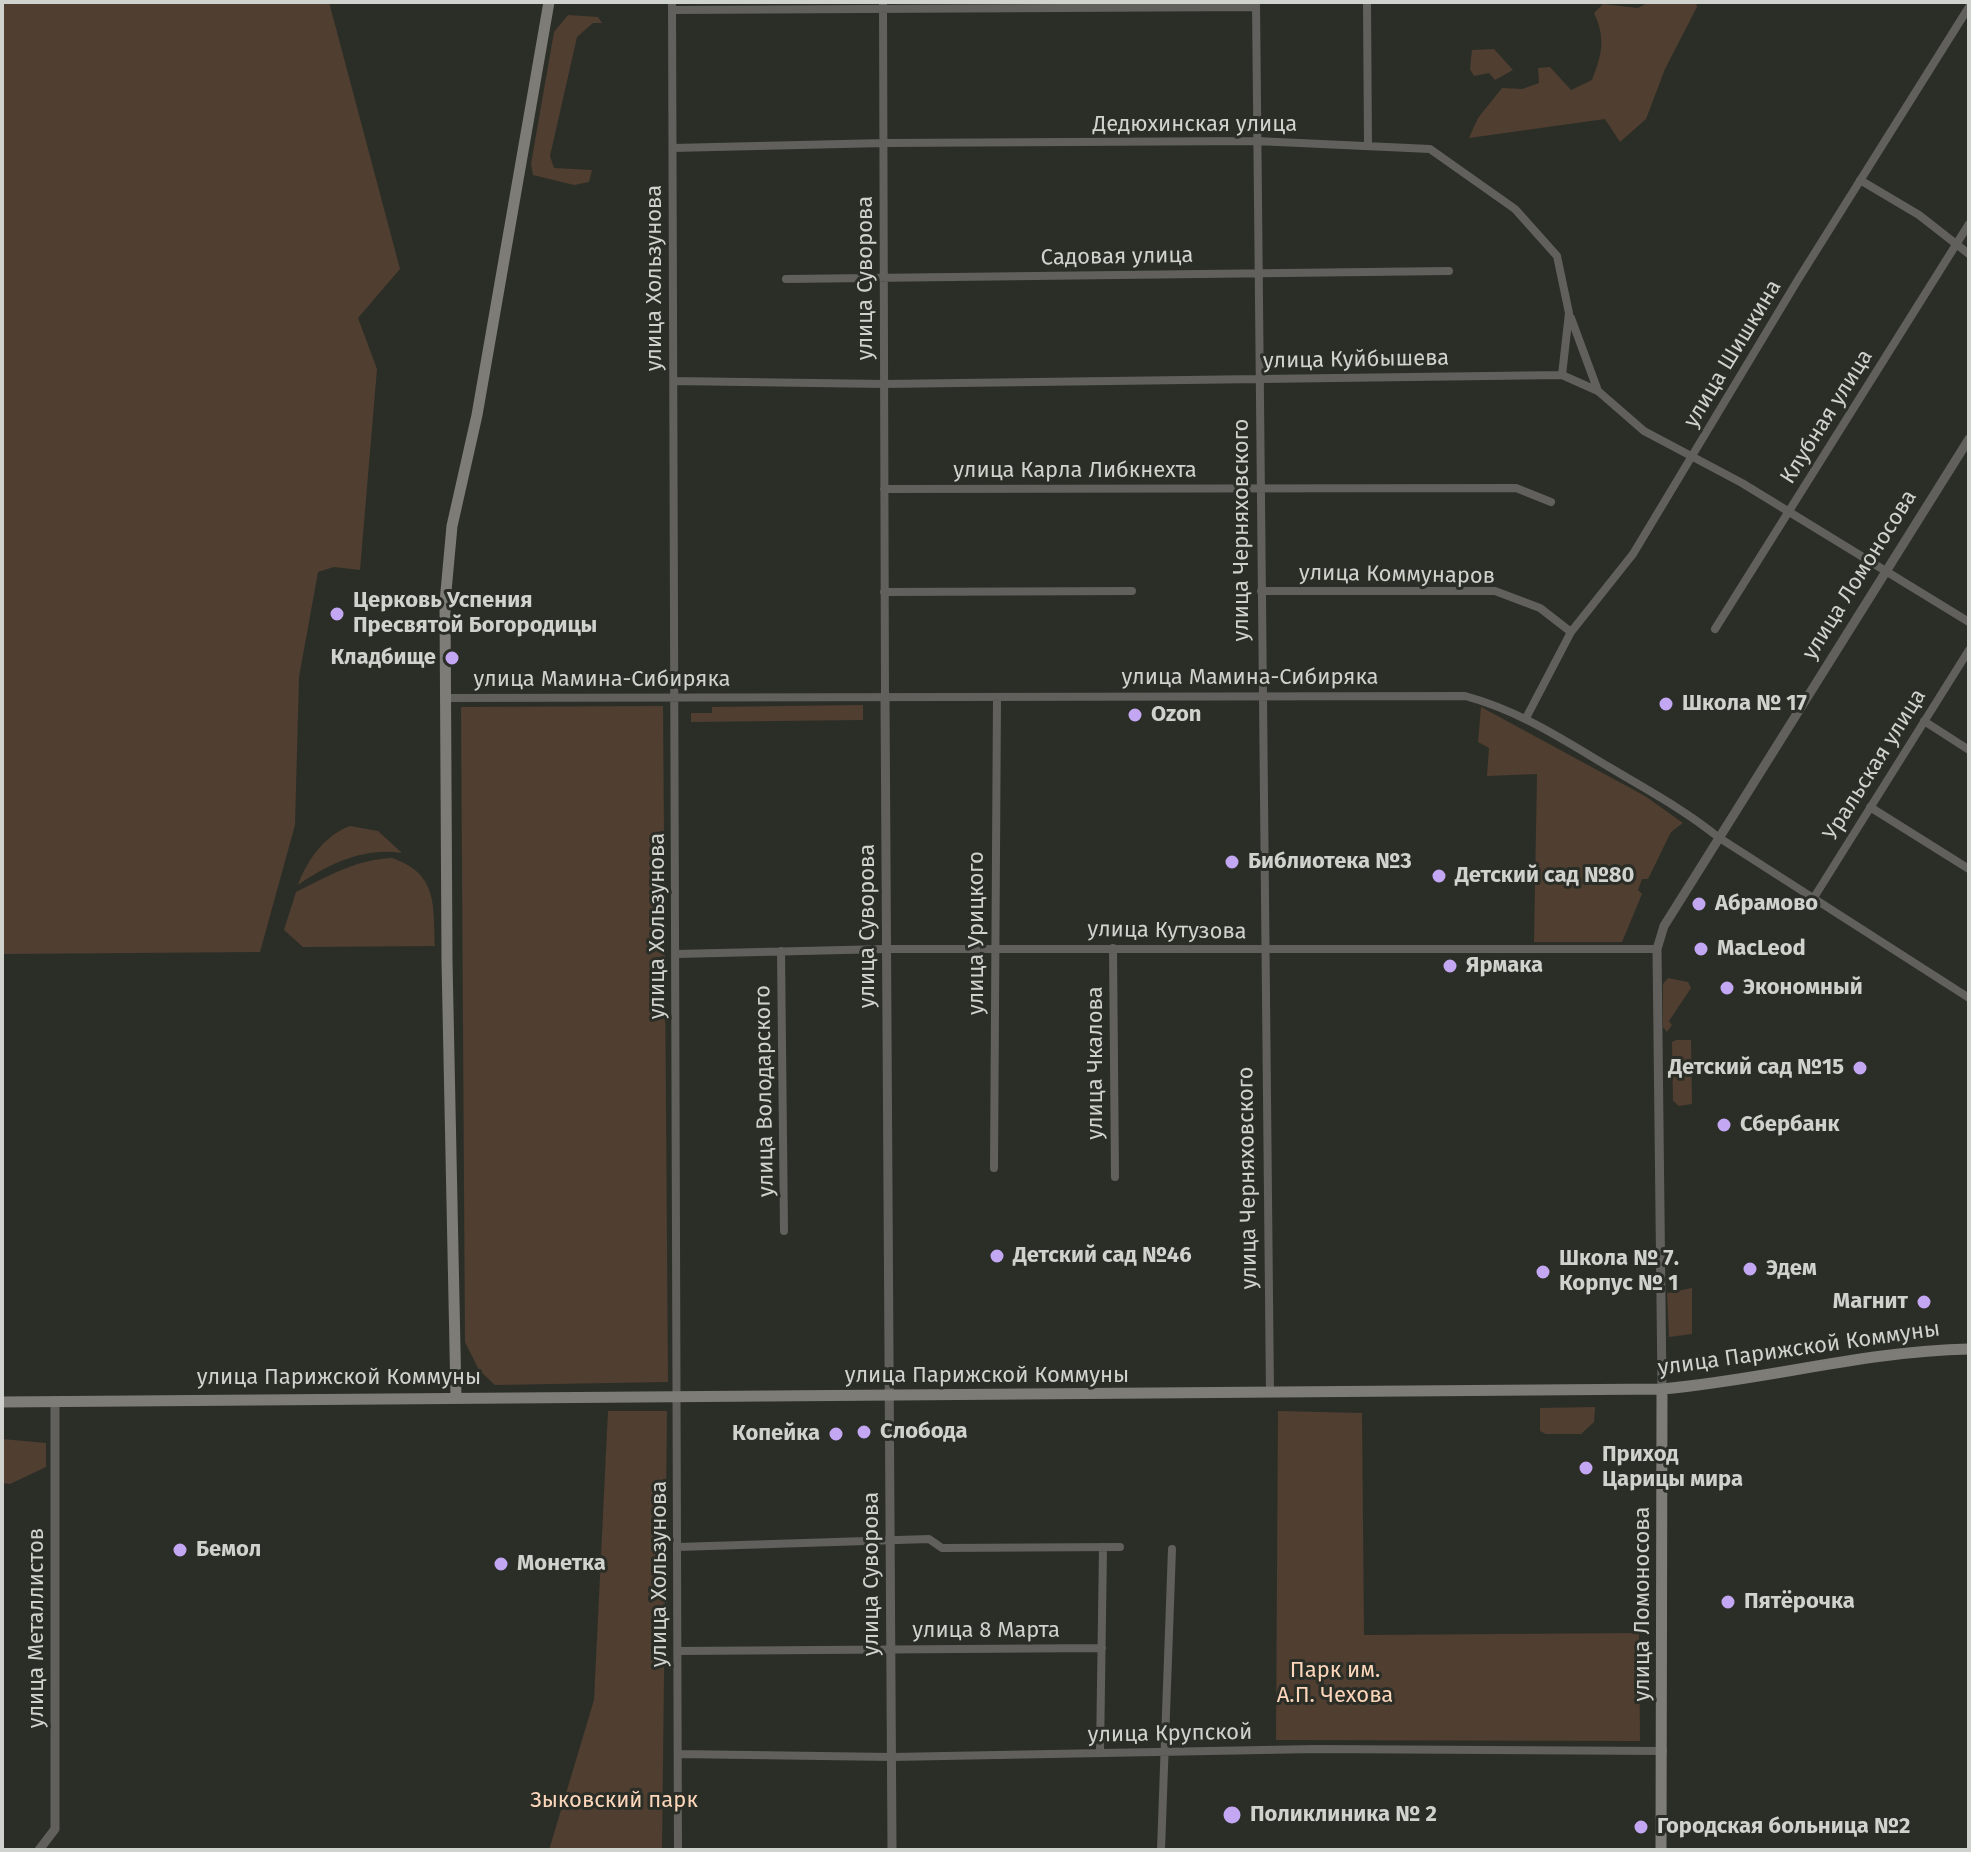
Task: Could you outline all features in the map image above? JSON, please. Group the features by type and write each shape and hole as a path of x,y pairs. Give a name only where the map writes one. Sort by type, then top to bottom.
{"main road":[{"path":"456,1397 445,602 452,526 477,415 549,2"},
{"name":"улица Парижской Коммуны","path":"2,1402 1662,1389 1743,1380 1859,1357 1969,1349"},
{"name":"улица Ломоносова","path":"1661,1850 1662,1389"}],"street":[{"path":"1367,2 1368,146"},
{"name":"улица Суворова","path":"884,5 884,592 892,1850"},
{"path":"672,6 1256,5"},
{"name":"улица Черняховского","path":"1256,5 1263,950 1270,1393"},
{"name":"улица Хользунова","path":"672,6 678,1850"},
{"name":"улица Шишкина","path":"1526,718 1571,632 1633,554 1969,7"},
{"name":"Дедюхинская улица","path":"673,148 884,143 1256,141 1430,149 1515,209 1557,256 1569,313 1562,375"},
{"path":"1860,180 1919,215 1969,254"},
{"name":"Клубная улица","path":"1715,629 1969,224"},
{"name":"Садовая улица","path":"786,279 1449,271"},
{"path":"1569,313 1598,391"},
{"name":"улица Куйбышева","path":"674,381 884,384 1562,375 1598,391 1644,431 1695,455 1969,622"},
{"name":"улица Ломоносова","path":"1662,1389 1657,949 1664,926 1969,439"},
{"name":"улица Карла Либкнехта","path":"884,489 1516,488 1551,502"},
{"path":"884,592 1132,591"},
{"name":"улица Коммунаров","path":"1261,591 1495,591 1540,608 1571,632"},
{"name":"Уральская улица","path":"1813,899 1969,650"},
{"name":"улица Мамина-Сибиряка","path":"445,698 1465,696 1526,718 1695,818 1718,837 1969,998"},
{"name":"улица Урицкого","path":"994,1168 997,697"},
{"path":"1924,721 1969,750"},
{"path":"1870,807 1969,869"},
{"name":"улица Чкалова","path":"1113,948 1115,1177"},
{"name":"улица Кутузова","path":"676,954 886,949 1657,949"},
{"name":"улица Володарского","path":"781,951 784,1231"},
{"name":"улица Металлистов","path":"39,1850 55,1829 55,1401"},
{"path":"678,1547 929,1539 942,1548 1120,1547"},
{"path":"1100,1753 1103,1547"},
{"path":"1161,1850 1162,1752 1172,1549"},
{"name":"улица 8 Марта","path":"678,1651 1102,1648"},
{"name":"улица Крупской","path":"678,1754 892,1757 1162,1752 1663,1751"}],"green space":[{"path":"2,2 329,2 400,269 358,318 377,369 360,570 334,567 318,572 299,677 295,825 260,952 2,954"},
{"path":"1649,2 1696,2 1697,7 1665,69 1646,119 1620,142 1605,119 1469,138 1478,118 1502,88 1522,89 1539,83 1538,68 1550,67 1571,90 1592,80 1601,46 1594,13 1603,4 1638,8"},
{"path":"568,15 598,17 602,23 593,23 577,37 550,156 554,168 592,170 589,182 574,185 533,175 531,164 554,32"},
{"path":"1494,49 1513,70 1495,80 1489,73 1474,76 1470,69 1472,50"},
{"path":"863,705 863,720 691,722 691,713 712,713 712,707"},
{"path":"663,706 668,1382 495,1385 479,1370 465,1342 461,707"},
{"path":"1481,707 1645,796 1683,823 1671,832 1648,879 1642,879 1638,890 1642,894 1622,942 1534,942 1537,774 1487,776 1489,748 1478,742"},
{"path":"350,826 378,831 402,853 374,853 347,859 298,885 306,866 318,850"},
{"path":"392,858 418,873 430,892 435,946 303,947 284,930 296,892 354,865"},
{"path":"1668,978 1688,982 1691,988 1669,1021 1672,1025 1667,1032 1663,1027 1663,984"},
{"path":"1691,1040 1692,1104 1679,1106 1673,1101 1672,1042"},
{"path":"1692,1288 1692,1334 1669,1337 1667,1293"},
{"path":"1595,1407 1594,1422 1581,1434 1546,1434 1540,1431 1540,1408"},
{"name":"Зыковский парк","path":"608,1411 667,1411 662,1850 549,1850 594,1700"},
{"name":"Парк им. А.П. Чехова","path":"1278,1411 1362,1413 1364,1635 1639,1633 1640,1741 1276,1740"},
{"path":"2,1439 46,1443 46,1467 10,1484 2,1483"}],"place":[{"name":"Церковь Успения Пресвятой Богородицы","path":"337,614"},
{"name":"Кладбище","path":"452,658"},
{"name":"Школа № 17","path":"1666,704"},
{"name":"Ozon","path":"1135,715"},
{"name":"Библиотека №3","path":"1232,862"},
{"name":"Детский сад №80","path":"1439,876"},
{"name":"Абрамово","path":"1699,904"},
{"name":"MacLeod","path":"1701,949"},
{"name":"Ярмака","path":"1450,966"},
{"name":"Экономный","path":"1727,988"},
{"name":"Детский сад №15","path":"1860,1068"},
{"name":"Сбербанк","path":"1724,1125"},
{"name":"Детский сад №46","path":"997,1256"},
{"name":"Эдем","path":"1750,1269"},
{"name":"Школа № 7. Корпус № 1","path":"1543,1272"},
{"name":"Магнит","path":"1924,1302"},
{"name":"Слобода","path":"864,1432"},
{"name":"Копейка","path":"836,1434"},
{"name":"Приход Царицы мира","path":"1586,1468"},
{"name":"Бемол","path":"180,1550"},
{"name":"Монетка","path":"501,1564"},
{"name":"Пятёрочка","path":"1728,1602"},
{"name":"Поликлиника № 2","path":"1232,1815"},
{"name":"Городская больница №2","path":"1641,1827"}]}
